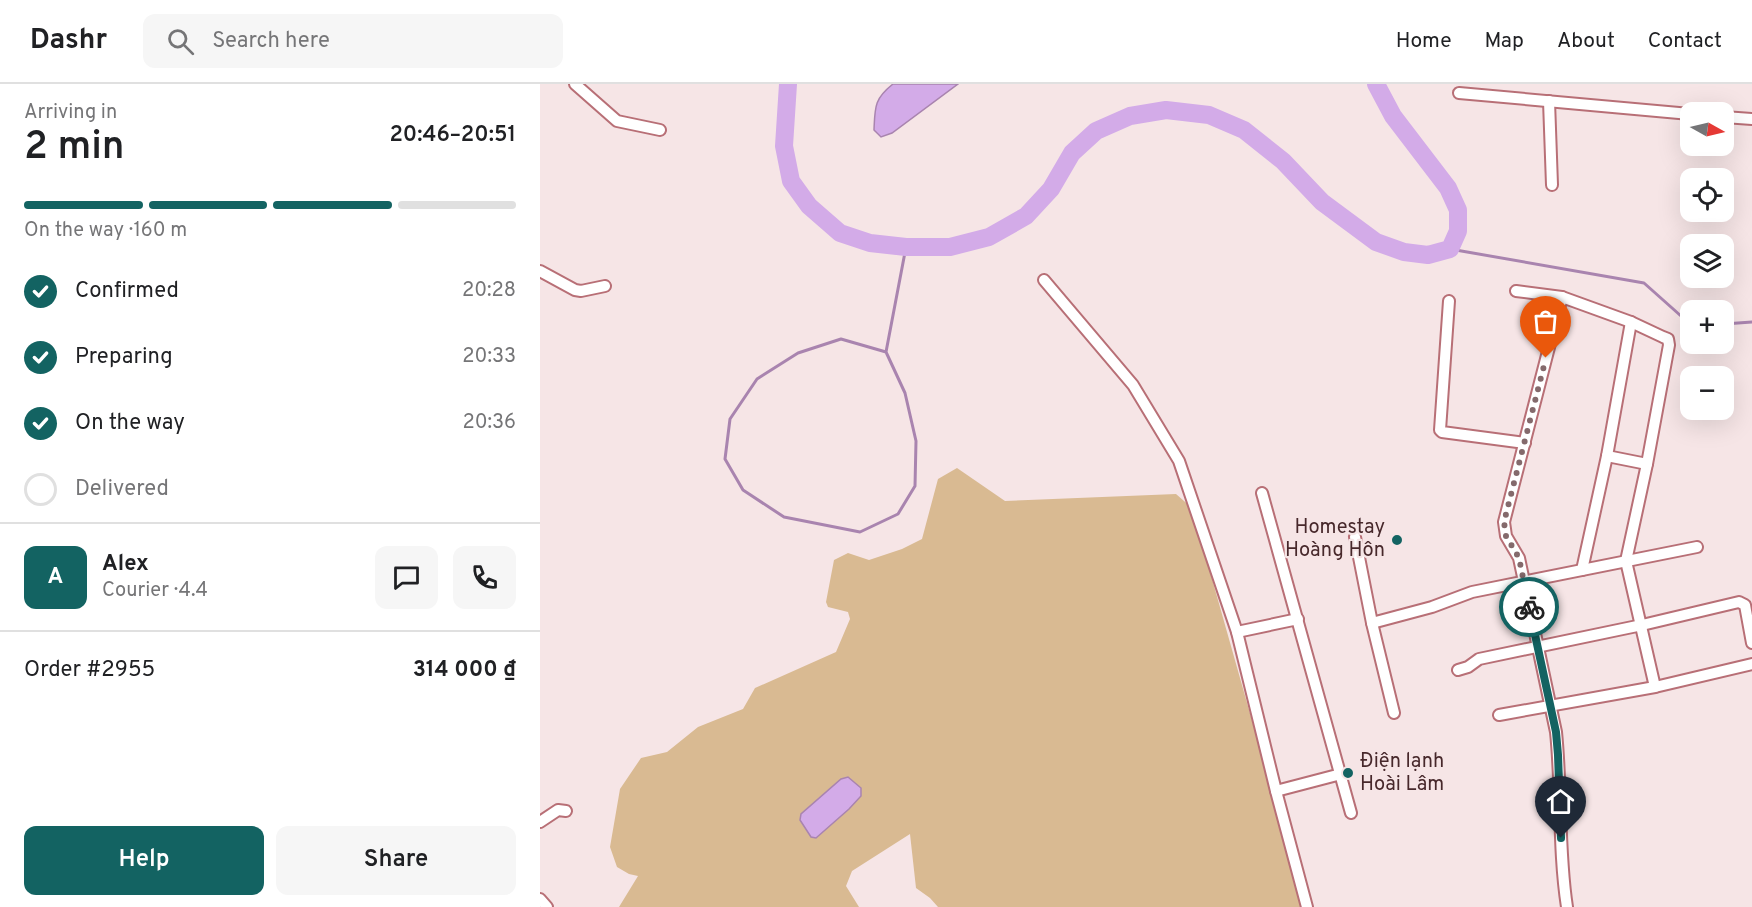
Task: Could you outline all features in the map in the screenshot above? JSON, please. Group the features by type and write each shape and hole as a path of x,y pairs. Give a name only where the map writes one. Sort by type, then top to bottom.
{"street":[{"path":"575,84 617,121 660,130"},
{"path":"1459,93 1680,113"},
{"path":"1549,101 1552,185"},
{"path":"1734,118 1752,119"},
{"path":"540,271 575,291 605,286"},
{"path":"1044,280 1133,385 1179,461 1237,632 1307,907"},
{"path":"1516,291 1562,297 1631,322 1668,339 1670,345 1626,561 1656,687"},
{"path":"1562,297 1504,522 1506,536 1519,558 1551,705 1558,755 1563,880 1567,907"},
{"path":"1449,301 1440,430 1525,443"},
{"path":"1582,570 1607,456 1631,322"},
{"path":"1607,456 1647,464"},
{"path":"1262,493 1351,813"},
{"path":"1354,537 1394,713"},
{"path":"1372,623 1432,607 1472,592 1697,547"},
{"path":"1458,670 1468,667 1479,659 1739,602 1745,605 1752,643"},
{"path":"1237,632 1298,619"},
{"path":"1499,715 1656,687 1752,664"},
{"path":"1276,791 1341,774"},
{"path":"540,822 558,810 566,811"},
{"path":"540,898 547,907"}],"shaded area":[{"path":"893,84 958,84 892,133 881,137 874,130 875,109 882,94"},
{"path":"957,468 1005,501 1176,494 1192,508 1301,894 1301,907 938,907 916,888 910,834 852,871 846,886 859,907 619,907 638,876 617,867 610,847 620,789 641,758 667,752 698,727 743,709 755,688 836,652 850,619 848,612 828,607 826,602 834,560 848,553 869,560 902,549 922,539 938,479"},
{"path":"848,777 861,788 861,796 816,838 811,837 800,820 801,814 841,779"}],"waterway":[{"path":"788,84 784,146 791,181 809,206 840,233 870,243 906,247 950,247 989,237 1026,216 1051,189 1072,153 1096,131 1130,116 1166,110 1209,115 1244,130 1283,161 1322,202 1376,242 1404,252 1428,255 1450,249 1458,231 1458,210 1448,188 1393,116 1376,84"},
{"path":"886,352 841,339 798,353 757,379 730,419 725,459 743,490 784,517 860,532 898,514 915,486 916,441 905,393 886,352 906,247"},
{"path":"1450,249 1644,283 1680,315"},
{"path":"1734,323 1752,322"}],"way so far":[{"path":"1529,607 1519,558 1506,536 1504,522 1546,358"}],"place":[{"name":"Homestay Hoàng Hôn","path":"1397,540"},
{"name":"Điện lạnh Hoài Lâm","path":"1348,773"}],"route":[{"path":"1529,607 1556,732 1561,838"}]}
